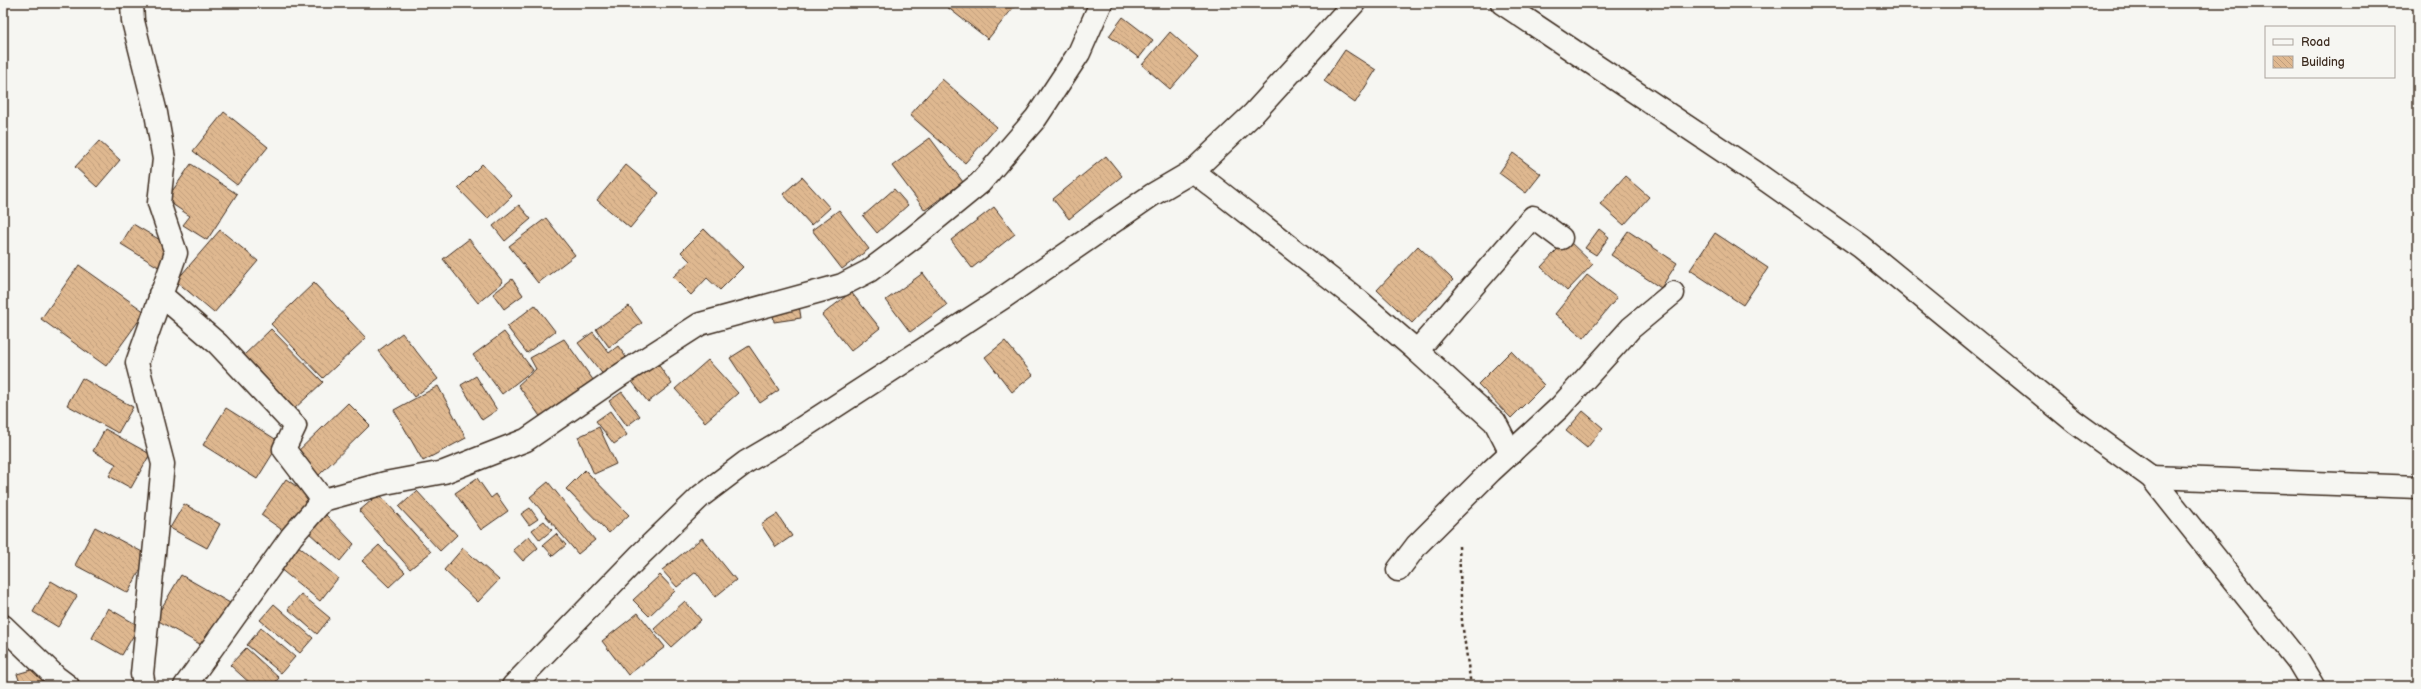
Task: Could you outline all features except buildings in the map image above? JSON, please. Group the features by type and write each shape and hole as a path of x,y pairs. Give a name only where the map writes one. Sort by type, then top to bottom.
{"street":[{"path":"132,3 133,21 156,113 164,159 159,203 176,253 160,294 137,363 163,464 142,674 144,686"},
{"path":"185,686 292,536 322,500 385,483 444,472 526,440 622,374 700,324 842,285 868,271 914,237 980,183 1036,118 1079,53 1101,3"},
{"path":"513,686 690,507 740,466 991,306 1152,195 1193,171 1254,113 1354,3"},
{"path":"1502,3 1756,173 1861,247 2075,422 2151,478 2298,661 2313,686"},
{"path":"1193,171 1359,301 1417,351 1494,422 1511,453"},
{"path":"1417,351 1533,217 1561,238"},
{"path":"1398,570 1417,545 1565,402 1631,328 1673,293"},
{"path":"160,294 218,344 295,426 284,449 322,500"},
{"path":"2151,478 2418,487"},
{"path":"3,626 56,677 68,686"}],"path":[{"path":"1446,518 1459,539 1462,622 1471,686"}]}
